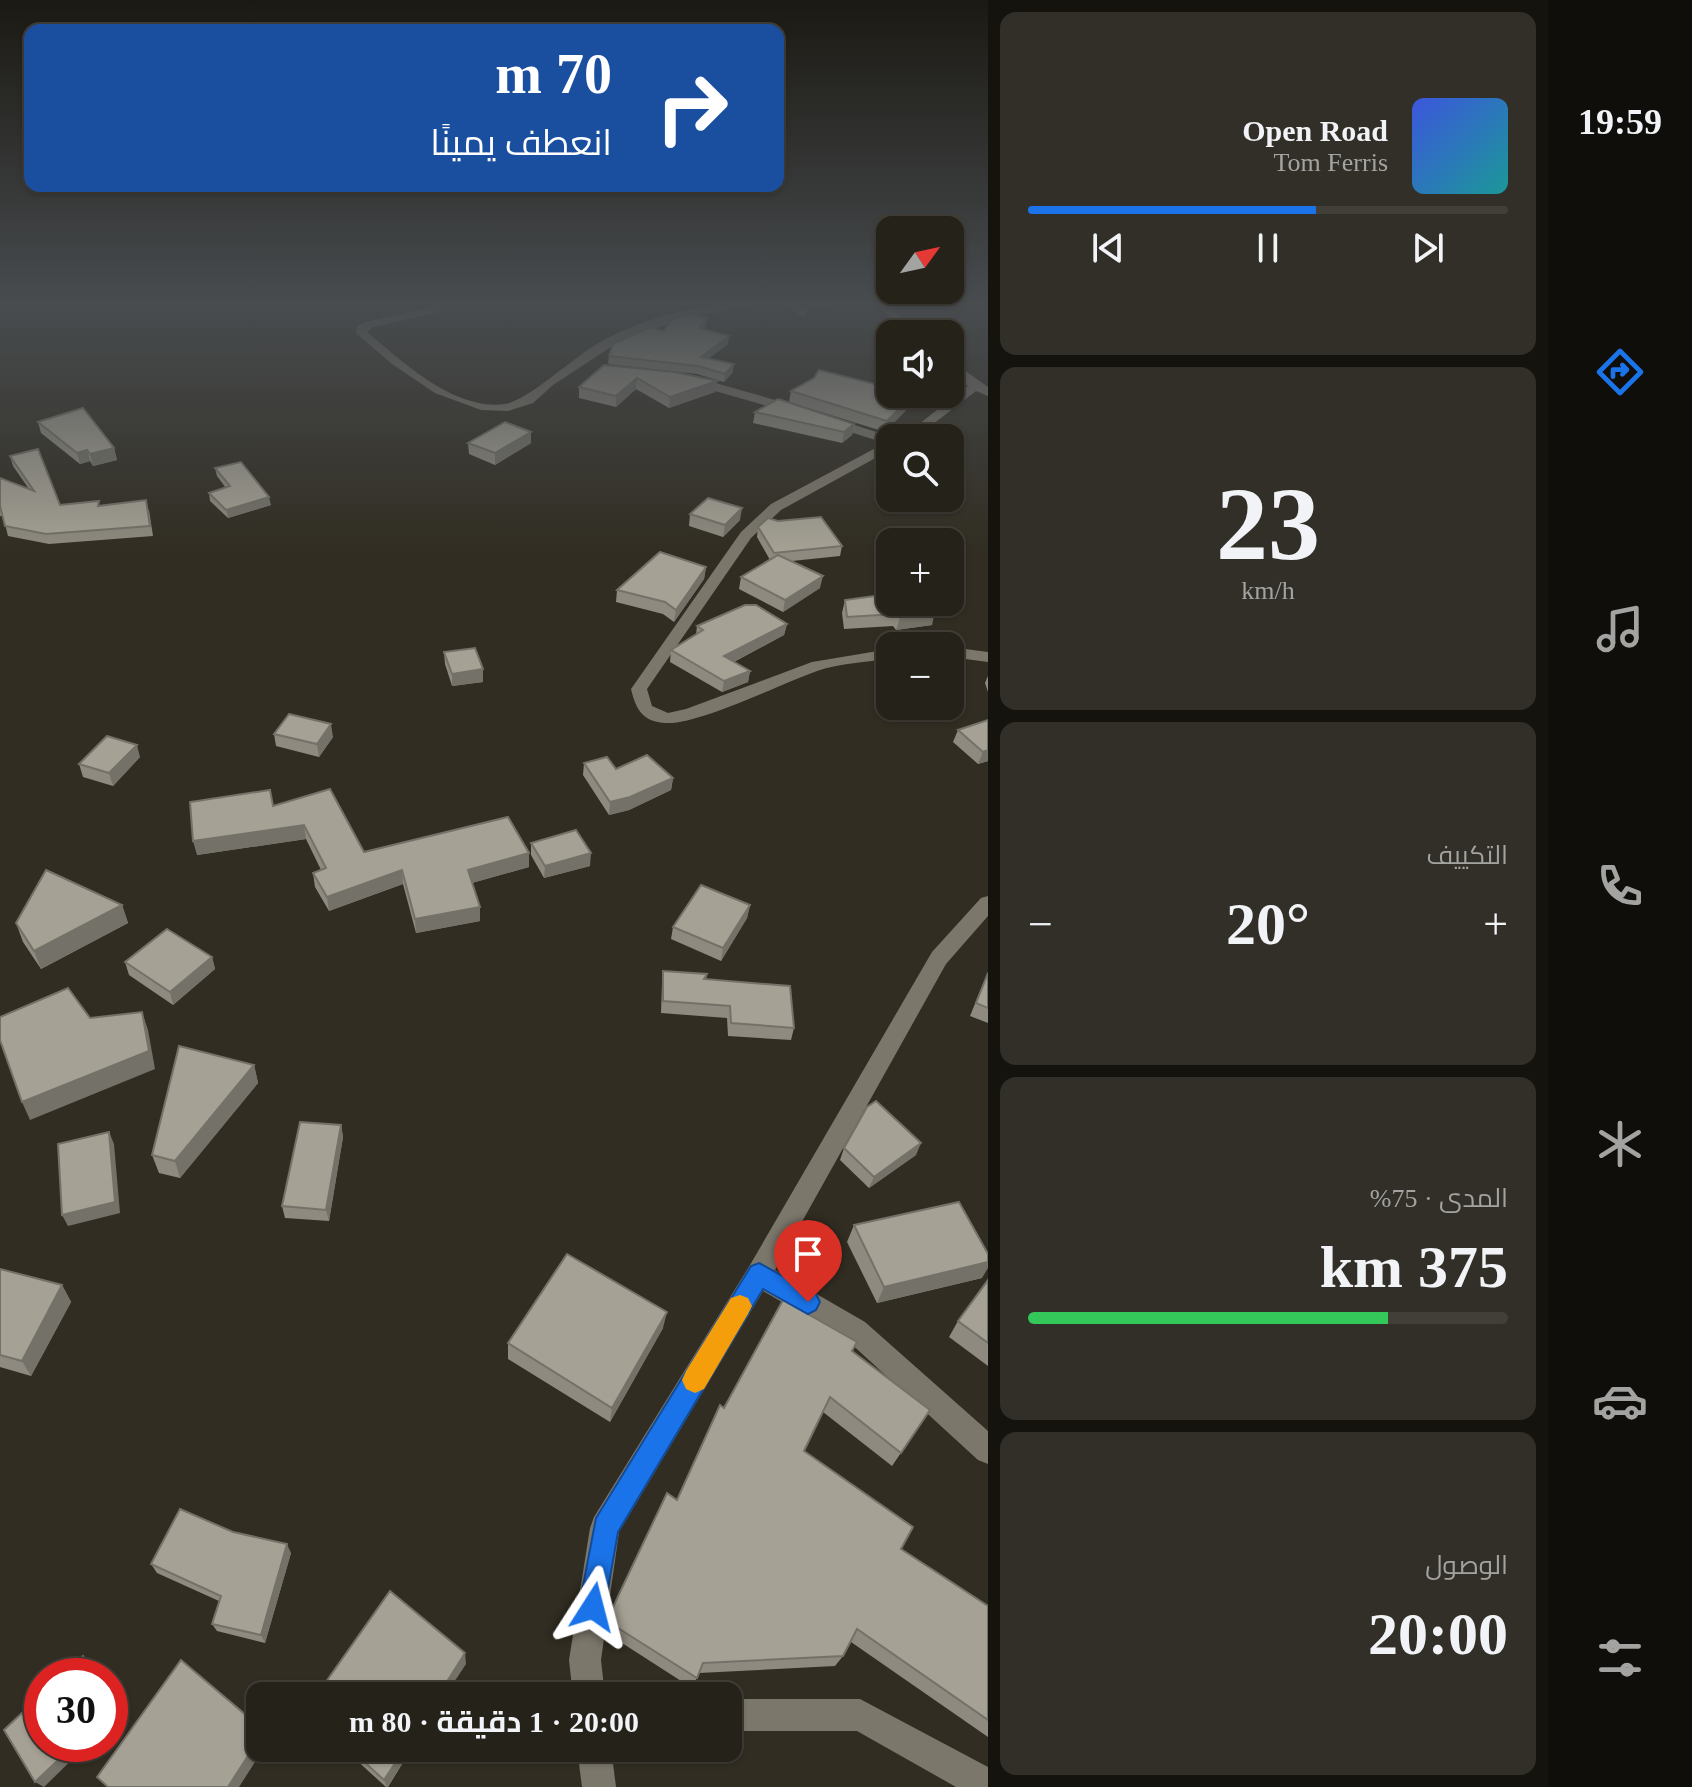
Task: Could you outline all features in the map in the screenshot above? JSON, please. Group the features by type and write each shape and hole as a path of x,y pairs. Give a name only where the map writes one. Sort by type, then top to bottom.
{"street":[{"path":"432,385 473,405 498,408 522,403 544,385"},
{"path":"706,385 771,401 876,438"},
{"path":"928,424 981,389"},
{"path":"876,451 776,507 746,535 639,689 644,708 653,715 668,718 691,713 818,665 876,656"},
{"path":"964,654 988,657"},
{"path":"587,1682 585,1660 605,1528 759,1274 939,958 988,903"},
{"path":"759,1274 856,1331 988,1450"},
{"path":"742,1715 860,1715 988,1786"},
{"path":"596,1762 599,1787"}],"building":[{"path":"581,385 628,385 616,396 579,387"},
{"path":"650,385 704,385 670,397"},
{"path":"801,385 876,385 876,408 900,408 887,421 791,391"},
{"path":"778,399 854,424 844,432 755,412"},
{"path":"83,408 114,448 90,454 87,450 77,453 38,422"},
{"path":"505,422 531,432 495,453 468,443"},
{"path":"38,449 60,505 99,501 98,506 146,500 150,526 46,534 5,526 0,506 0,478 34,491 10,456"},
{"path":"241,462 269,497 226,510 209,493 230,486 215,468"},
{"path":"708,498 742,508 725,525 690,514"},
{"path":"821,517 842,546 774,553 758,527 768,518 778,521"},
{"path":"660,552 706,567 676,610 665,602 617,590"},
{"path":"778,555 823,576 785,600 741,577"},
{"path":"876,596 876,615 847,617 845,600"},
{"path":"745,605 756,605 787,624 724,656 750,671 724,681 671,650 703,630 697,626"},
{"path":"475,648 483,669 452,674 444,652"},
{"path":"289,714 331,724 317,744 274,734"},
{"path":"988,720 988,750 983,752 958,730"},
{"path":"107,736 137,745 109,773 79,764"},
{"path":"647,755 673,778 630,797 610,802 584,763 607,757 616,769"},
{"path":"330,789 364,852 508,817 529,853 468,870 480,907 415,919 402,870 327,897 313,873 326,868 304,825 193,841 190,802 270,790 273,806"},
{"path":"576,830 591,853 545,866 531,843"},
{"path":"46,870 122,905 34,951 16,923"},
{"path":"701,885 750,905 723,948 673,927"},
{"path":"167,929 212,957 170,992 125,962"},
{"path":"663,971 707,974 704,979 790,986 794,1028 731,1023 730,1006 663,1001"},
{"path":"988,973 988,1008 976,1003"},
{"path":"68,988 90,1018 142,1012 149,1051 22,1102 0,1040 0,1017"},
{"path":"179,1046 254,1065 175,1161 152,1155"},
{"path":"876,1101 921,1143 874,1177 844,1148 867,1107"},
{"path":"300,1122 341,1125 326,1210 282,1206"},
{"path":"109,1132 115,1202 62,1215 58,1144"},
{"path":"959,1202 988,1254 988,1262 884,1287 854,1225"},
{"path":"567,1254 667,1312 612,1408 508,1343"},
{"path":"0,1269 62,1285 22,1361 0,1355"},
{"path":"988,1280 988,1343 958,1321"},
{"path":"783,1300 857,1342 852,1351 930,1410 901,1453 830,1397 804,1451 913,1527 901,1549 988,1606 988,1720 857,1629 843,1656 703,1663 697,1678 610,1623 612,1609 667,1493 677,1500 720,1405 724,1408"},
{"path":"180,1509 233,1532 287,1544 261,1635 212,1624 221,1596 151,1564"},
{"path":"390,1591 465,1653 447,1682 326,1682"},
{"path":"181,1660 246,1715 246,1759 228,1787 108,1787 97,1777 108,1762 128,1762 128,1734"},
{"path":"24,1711 24,1762 56,1762 35,1782 4,1730"},
{"path":"364,1762 396,1762 384,1780"}],"slow traffic":[{"path":"695,1380 740,1306"}],"route":[{"path":"593,1607 605,1528 759,1274 808,1302"}]}
